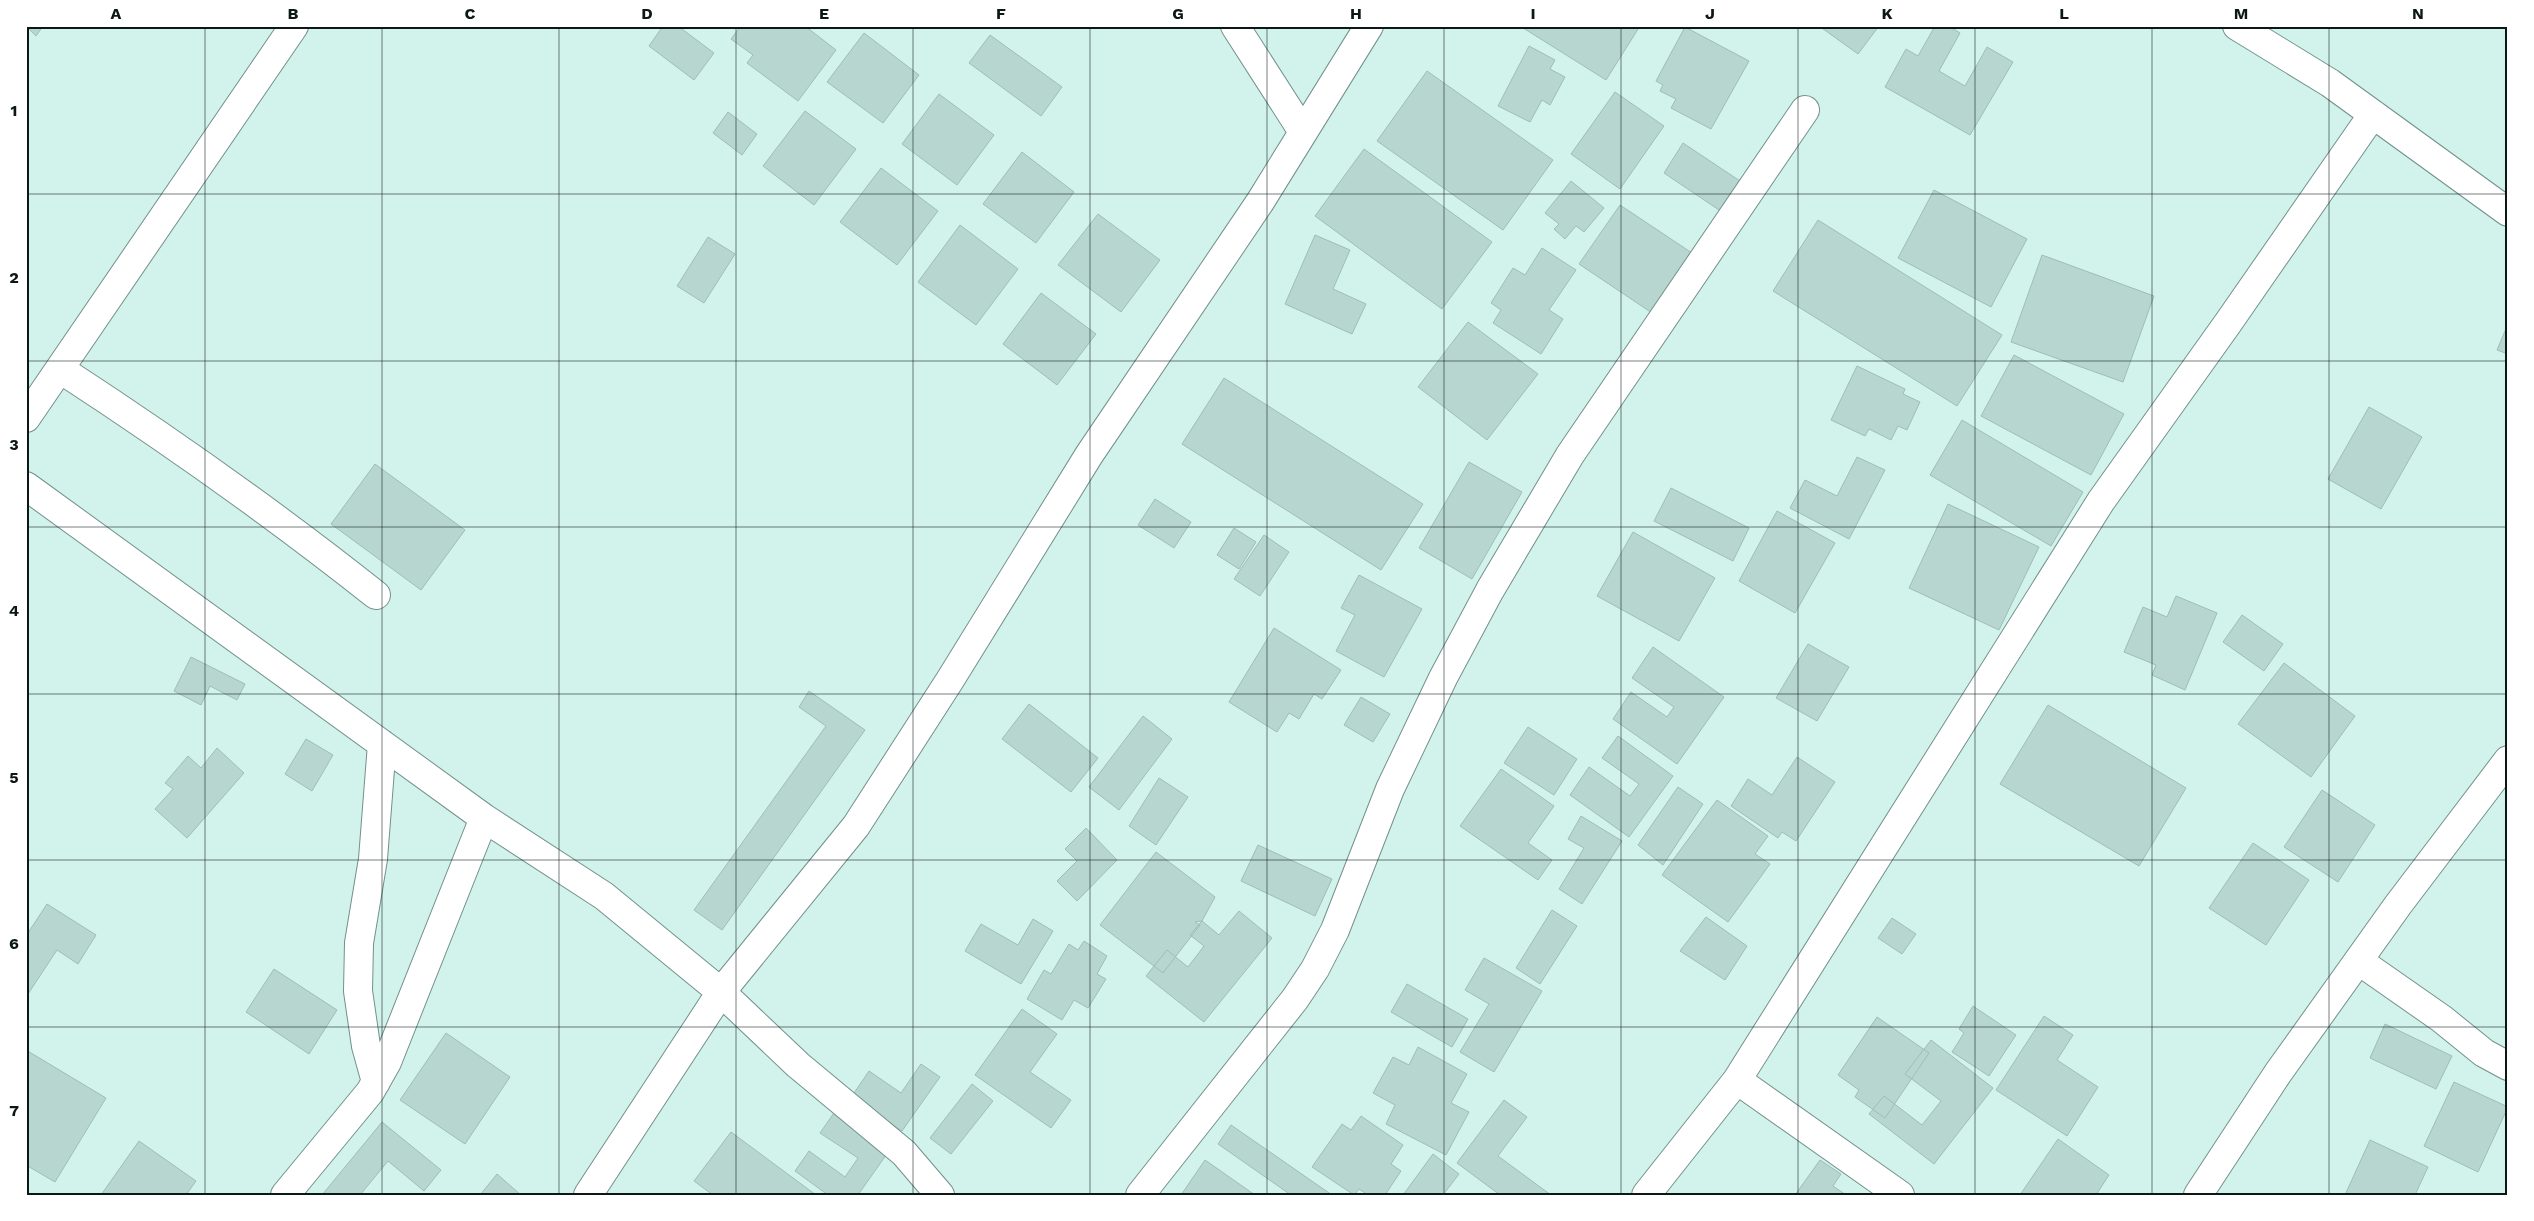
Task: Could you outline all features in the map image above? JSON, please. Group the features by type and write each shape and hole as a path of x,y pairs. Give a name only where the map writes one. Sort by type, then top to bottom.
{"street":[{"path":"26,418 294,26"},
{"path":"1235,26 1303,132"},
{"path":"588,1195 721,992 856,826 1089,455 1260,202 1369,26"},
{"path":"2237,26 2330,83 2508,212"},
{"path":"1140,1195 1295,999 1315,969 1335,930 1390,789 1490,590 1570,455 1805,110"},
{"path":"1646,1195 1738,1080 2101,501 2228,324 2372,114"},
{"path":"60,369 220,476 376,594"},
{"path":"26,486 484,818 604,896 721,992 798,1065 904,1153 940,1195"},
{"path":"376,1082 366,1046 358,991 360,943 373,859 382,744"},
{"path":"2198,1195 2278,1073 2358,961 2508,760"},
{"path":"286,1195 323,1152 376,1082 403,1026 484,818"},
{"path":"2358,961 2442,1019 2484,1053 2508,1066"},
{"path":"1738,1080 1900,1195"}],"building":[{"path":"26,26 43,26 36,36"},
{"path":"663,26 678,26 714,53 694,80 649,46"},
{"path":"741,26 805,26 836,50 798,101 747,63 753,55 731,39"},
{"path":"1520,26 1640,26 1606,80"},
{"path":"1819,26 1879,26 1858,54"},
{"path":"1935,26 1949,26 1960,33 1939,71 1965,86 1987,47 2013,62 1970,135 1885,87 1906,49 1918,56"},
{"path":"1685,27 1749,61 1711,129 1671,108 1676,99 1660,91 1663,85 1656,81"},
{"path":"864,33 919,75 883,123 827,82"},
{"path":"990,35 1062,87 1041,116 969,63"},
{"path":"1529,46 1555,60 1550,69 1565,77 1550,105 1542,100 1530,122 1498,106"},
{"path":"1427,71 1553,160 1503,230 1377,141"},
{"path":"1615,92 1664,126 1620,189 1571,154"},
{"path":"939,94 994,135 957,185 902,144"},
{"path":"805,111 856,149 814,205 763,166"},
{"path":"728,112 757,134 742,155 713,133"},
{"path":"1683,143 1743,183 1722,212 1664,173"},
{"path":"1364,149 1492,242 1442,309 1315,216"},
{"path":"1022,152 1074,192 1036,243 983,204"},
{"path":"881,168 938,211 897,265 840,222"},
{"path":"1571,181 1604,208 1584,232 1576,226 1565,239 1554,229 1559,224 1545,213"},
{"path":"1934,190 2027,239 1991,307 1898,258"},
{"path":"1620,205 1692,253 1652,313 1579,264"},
{"path":"1098,214 1160,260 1121,312 1058,265"},
{"path":"1818,220 2002,335 1957,406 1773,291"},
{"path":"960,225 1018,269 976,325 918,282"},
{"path":"1315,235 1350,250 1333,289 1366,304 1352,334 1285,304"},
{"path":"708,237 735,254 704,303 677,286"},
{"path":"1542,248 1576,270 1549,310 1563,319 1541,354 1493,323 1501,310 1491,303 1513,268 1525,275"},
{"path":"2042,255 2154,296 2123,382 2011,342"},
{"path":"1041,293 1096,334 1057,385 1003,344"},
{"path":"1468,322 1538,374 1487,440 1418,387"},
{"path":"2508,324 2508,354 2497,350"},
{"path":"2014,355 2124,414 2091,475 1981,416"},
{"path":"1857,366 1905,389 1903,394 1920,402 1907,430 1898,426 1891,440 1869,429 1865,436 1831,420"},
{"path":"1224,378 1423,504 1381,570 1182,444"},
{"path":"2369,407 2422,437 2381,509 2328,479"},
{"path":"1962,420 2083,492 2051,546 1930,475"},
{"path":"1857,457 1885,470 1849,539 1790,508 1805,480 1837,496"},
{"path":"1469,462 1522,492 1472,579 1419,548"},
{"path":"375,464 465,530 421,590 331,524"},
{"path":"1671,488 1749,528 1733,561 1654,521"},
{"path":"1155,499 1191,522 1174,548 1138,525"},
{"path":"1948,504 2039,547 1999,630 1909,588"},
{"path":"1777,511 1835,543 1795,613 1739,581"},
{"path":"1234,528 1256,542 1239,569 1217,555"},
{"path":"1633,532 1715,578 1679,641 1597,596"},
{"path":"1264,535 1289,552 1260,596 1234,579"},
{"path":"1359,575 1422,609 1384,677 1336,651 1355,615 1341,608"},
{"path":"2176,596 2217,613 2185,690 2152,675 2156,665 2124,652 2143,607 2167,617"},
{"path":"2242,615 2283,644 2264,671 2223,642"},
{"path":"1274,628 1341,670 1322,699 1314,694 1299,719 1289,713 1277,732 1229,702"},
{"path":"1808,644 1849,667 1817,721 1776,698"},
{"path":"1653,647 1724,697 1677,764 1613,719 1631,692 1667,717 1674,707 1632,678"},
{"path":"191,657 245,684 237,700 210,686 201,705 174,691"},
{"path":"2284,663 2355,716 2311,777 2238,724"},
{"path":"809,691 865,730 722,930 694,910 826,726 799,707"},
{"path":"1361,697 1390,714 1373,742 1344,725"},
{"path":"1029,704 1098,758 1071,792 1002,739"},
{"path":"2048,705 2186,788 2139,866 2000,784"},
{"path":"1143,716 1172,739 1119,810 1089,787"},
{"path":"1528,727 1577,759 1554,795 1504,763"},
{"path":"1618,736 1673,776 1629,837 1570,795 1589,767 1630,796 1639,784 1602,758"},
{"path":"306,739 333,755 312,791 285,774"},
{"path":"217,748 244,773 187,838 155,809 173,789 165,783 188,756 201,768"},
{"path":"1797,757 1835,782 1796,841 1782,832 1778,838 1731,806 1748,779 1772,795"},
{"path":"1501,769 1554,806 1528,843 1552,860 1538,880 1460,826"},
{"path":"1159,778 1188,797 1156,845 1129,826"},
{"path":"1678,787 1703,804 1663,865 1638,845"},
{"path":"2322,790 2375,825 2338,882 2284,847"},
{"path":"1717,800 1768,836 1755,854 1770,864 1728,922 1662,875"},
{"path":"1581,816 1622,841 1582,904 1559,889 1584,848 1568,839"},
{"path":"1086,828 1117,860 1077,901 1057,881 1077,861 1065,849"},
{"path":"2253,843 2309,880 2266,945 2209,908"},
{"path":"1258,845 1332,879 1315,916 1241,881"},
{"path":"1156,852 1215,897 1202,921 1195,922 1200,925 1163,973 1100,925"},
{"path":"47,904 96,935 78,964 57,950 26,997 26,936"},
{"path":"1552,910 1577,926 1540,984 1516,968"},
{"path":"1239,911 1272,938 1204,1022 1146,976 1167,950 1188,967 1204,946 1190,935 1202,921 1219,935"},
{"path":"1706,917 1747,946 1725,980 1680,951"},
{"path":"1892,918 1916,934 1902,954 1878,938"},
{"path":"1033,919 1053,931 1021,984 965,951 981,924 1018,945"},
{"path":"1084,941 1107,956 1097,974 1106,979 1088,1008 1074,1000 1062,1020 1027,999 1044,970 1051,974 1069,944 1078,950"},
{"path":"1484,958 1542,991 1494,1072 1460,1052 1489,1004 1465,990"},
{"path":"274,969 337,1010 309,1054 246,1012"},
{"path":"1407,984 1468,1019 1452,1047 1391,1012"},
{"path":"1973,1006 2016,1035 1989,1076 1952,1052 1964,1033 1959,1029"},
{"path":"1022,1009 1057,1034 1030,1072 1071,1100 1051,1128 975,1075"},
{"path":"2044,1016 2073,1035 2057,1060 2098,1087 2067,1136 1996,1090"},
{"path":"1877,1017 1929,1053 1885,1118 1855,1097 1859,1090 1838,1075"},
{"path":"2385,1024 2452,1056 2436,1089 2370,1058"},
{"path":"446,1033 510,1077 465,1144 400,1100"},
{"path":"1931,1040 1993,1088 1934,1164 1869,1114 1884,1096 1922,1125 1941,1101 1905,1074"},
{"path":"1418,1047 1467,1074 1451,1103 1469,1112 1446,1155 1386,1124 1395,1105 1373,1093 1393,1057 1409,1065"},
{"path":"26,1050 106,1098 55,1182 26,1165"},
{"path":"921,1064 940,1077 902,1131 852,1096 869,1071 901,1093"},
{"path":"2454,1082 2508,1107 2478,1172 2424,1146"},
{"path":"972,1084 993,1101 951,1154 930,1138"},
{"path":"1504,1100 1527,1117 1498,1156 1551,1195 1500,1195 1457,1163"},
{"path":"836,1110 891,1148 858,1195 828,1195 795,1171 809,1151 845,1177 858,1158 820,1133"},
{"path":"1361,1116 1403,1145 1391,1164 1401,1171 1385,1195 1368,1195 1359,1189 1354,1195 1312,1167 1342,1124 1351,1130"},
{"path":"382,1122 441,1170 424,1191 388,1161 360,1195 322,1195"},
{"path":"1231,1125 1332,1195 1291,1195 1218,1144"},
{"path":"731,1132 816,1195 713,1195 694,1181"},
{"path":"2058,1139 2109,1175 2096,1195 2020,1195"},
{"path":"2370,1140 2428,1167 2415,1195 2345,1195"},
{"path":"139,1141 196,1181 186,1195 101,1195"},
{"path":"1433,1154 1459,1174 1443,1195 1403,1195"},
{"path":"1205,1160 1255,1195 1181,1195"},
{"path":"1820,1160 1841,1174 1833,1186 1846,1195 1795,1195"},
{"path":"497,1174 521,1195 480,1195"}]}
